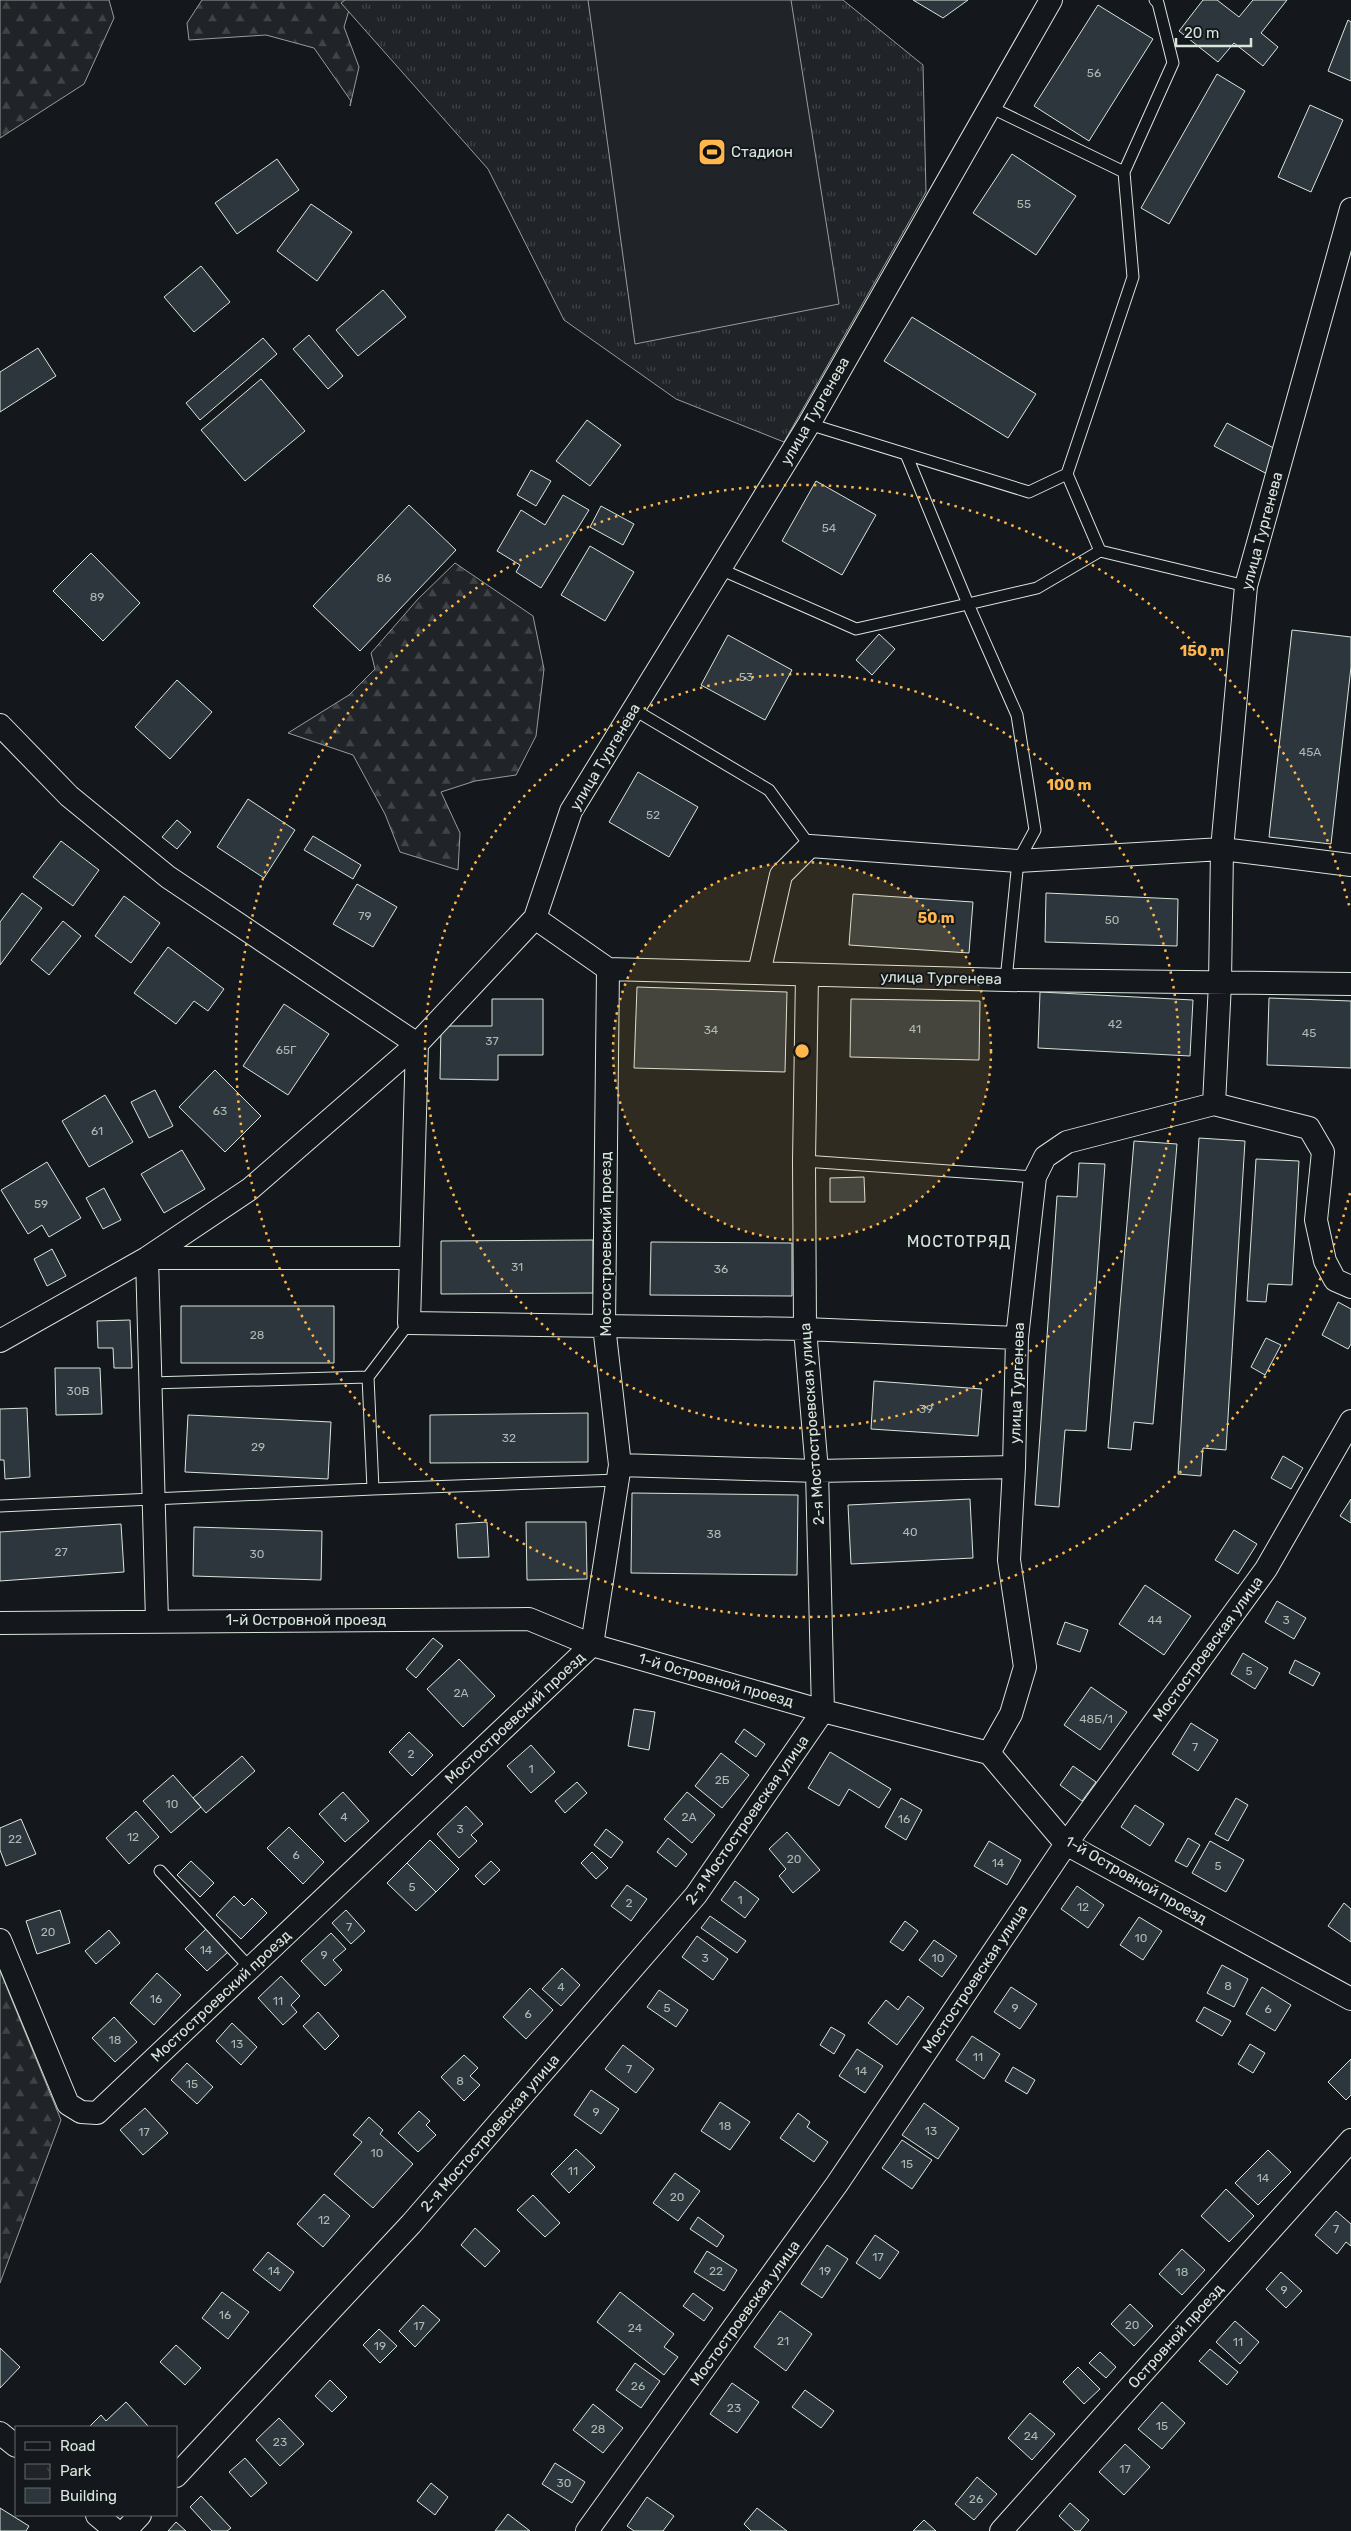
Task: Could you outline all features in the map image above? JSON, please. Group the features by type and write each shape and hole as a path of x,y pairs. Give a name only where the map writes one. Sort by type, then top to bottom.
{"street":[{"name":"улица Тургенева","path":"535,918 571,811 809,424 1051,0"},
{"name":"улица Тургенева","path":"989,1753 1011,1714 1025,1667 1009,1560 1014,1467 1017,1338 1035,1177 1045,1157 1066,1142 1214,1104 1220,982 1222,849 1246,586 1351,209"},
{"path":"0,725 69,796 168,878 417,1044"},
{"path":"759,973 781,875 810,846 1018,861 1222,849 1351,866"},
{"path":"0,1341 147,1258 250,1189 417,1044 535,918 608,969"},
{"name":"улица Тургенева","path":"608,969 1006,980 1351,984"},
{"name":"Мостостроевский проезд","path":"0,1940 68,2104 81,2112 97,2113 592,1645 619,1472 604,1326 608,969"},
{"name":"2-я Мостостроевская улица","path":"178,2474 411,2224 696,1896 823,1711 817,1471 805,1329 804,1161 808,974"},
{"path":"417,1044 409,1323 805,1329 1017,1338"},
{"path":"1214,1104 1309,1128 1323,1152 1316,1220 1325,1261 1336,1280 1351,1287"},
{"path":"147,1258 411,1258"},
{"path":"147,1258 152,1499 157,1621"},
{"name":"Мостостроевская улица","path":"588,2531 837,2184 1066,1844 1266,1569 1351,1421"},
{"path":"619,1472 817,1471 1014,1467"},
{"name":"1-й Островной проезд","path":"0,1623 529,1619 592,1645 823,1711 989,1753 1066,1844 1351,1998"},
{"name":"Островной проезд","path":"1001,2531 1351,2140"},
{"path":"0,2433 15,2445"},
{"path":"98,2516 116,2531"},
{"path":"125,2531 139,2516"}],"lane":[{"path":"1100,551 1067,474 1133,277 1124,172 1173,63 1158,3 1155,0"},
{"path":"990,107 1124,172"},
{"path":"809,424 1029,492 1067,474"},
{"path":"906,454 968,604 1018,715 1035,830 1018,861 1006,980"},
{"path":"720,569 856,629 1037,588 1100,551 1246,586"},
{"path":"633,710 769,790 810,846"},
{"path":"804,1161 1035,1177"},
{"path":"373,1489 368,1377 409,1323"},
{"path":"150,1383 368,1377"},
{"path":"0,1506 373,1489 619,1472"},
{"path":"160,1871 250,1968"}],"green space":[{"path":"0,0 109,0 114,18 84,84 0,138"},
{"path":"202,0 352,0 344,27 359,67 350,106 351,101 314,48 266,35 189,40 187,23"},
{"path":"345,0 843,0 923,65 926,192 784,442 676,399 564,320 488,169 341,3"},
{"name":"Стадион","path":"588,0 791,0 839,304 635,344"},
{"path":"455,563 533,616 544,669 536,736 516,775 475,781 441,792 460,833 458,870 400,852 385,814 353,755 288,733 349,695 375,669 371,653 418,599"},
{"path":"0,1971 61,2120 0,2283"}],"building":[{"path":"913,0 968,0 943,18"},
{"path":"1203,0 1217,0 1239,17 1253,0 1287,0 1261,33 1278,47 1263,66 1234,43 1218,62 1179,31"},
{"path":"1098,5 1153,39 1089,141 1034,106"},
{"path":"1348,20 1351,22 1351,81 1328,71"},
{"path":"1217,74 1245,91 1169,224 1141,208"},
{"path":"1310,105 1343,120 1311,192 1278,177"},
{"path":"1012,154 1076,196 1036,255 973,213"},
{"path":"277,159 299,190 237,234 215,203"},
{"path":"311,204 352,232 317,281 277,251"},
{"path":"201,266 230,302 194,332 164,297"},
{"path":"383,290 406,317 358,356 336,330"},
{"path":"912,317 1036,394 1008,438 884,361"},
{"path":"309,335 343,376 328,389 293,349"},
{"path":"263,338 277,354 200,420 186,403"},
{"path":"38,348 56,376 0,412 0,372"},
{"path":"261,379 305,431 245,481 201,430"},
{"path":"587,420 621,445 590,486 556,461"},
{"path":"1227,423 1281,452 1269,475 1214,446"},
{"path":"531,470 551,481 536,506 517,495"},
{"path":"816,481 876,515 842,575 782,541"},
{"path":"563,495 589,510 541,588 516,572 520,565 497,551 521,510 545,525"},
{"path":"409,505 456,550 360,651 313,606"},
{"path":"601,506 634,524 623,545 590,527"},
{"path":"590,546 634,572 605,621 561,595"},
{"path":"91,553 140,603 103,641 53,591"},
{"path":"1292,630 1351,637 1351,667 1331,844 1269,837"},
{"path":"879,634 895,649 872,675 856,660"},
{"path":"728,635 792,670 765,720 701,685"},
{"path":"177,680 212,712 170,759 135,727"},
{"path":"638,772 698,807 669,857 609,822"},
{"path":"248,799 295,830 264,878 217,847"},
{"path":"177,820 191,832 177,849 162,837"},
{"path":"313,836 361,865 353,879 304,850"},
{"path":"61,841 99,870 73,906 33,877"},
{"path":"357,884 397,907 373,947 333,924"},
{"path":"22,893 42,908 0,965 0,922"},
{"path":"1046,893 1178,899 1177,946 1045,942"},
{"path":"853,894 973,902 969,953 849,945"},
{"path":"124,896 160,923 131,963 95,936"},
{"path":"63,921 81,936 49,975 31,960"},
{"path":"168,947 224,989 208,1011 194,1001 176,1024 134,993"},
{"path":"637,987 787,992 785,1072 634,1068"},
{"path":"1040,992 1193,1000 1190,1056 1038,1048"},
{"path":"1269,998 1351,1001 1351,1068 1267,1065"},
{"path":"492,999 543,999 543,1055 498,1055 498,1080 440,1079 441,1026 492,1026"},
{"path":"851,999 980,1001 979,1060 850,1057"},
{"path":"284,1004 329,1034 288,1095 243,1066"},
{"path":"215,1070 261,1116 225,1152 179,1107"},
{"path":"155,1090 173,1126 149,1138 131,1102"},
{"path":"105,1095 133,1142 89,1167 62,1121"},
{"path":"1199,1138 1245,1141 1226,1450 1203,1448 1201,1476 1178,1474"},
{"path":"1134,1141 1177,1144 1153,1424 1134,1422 1131,1450 1108,1448"},
{"path":"182,1150 205,1189 164,1213 141,1174"},
{"path":"1256,1159 1299,1161 1292,1285 1268,1284 1266,1302 1247,1301"},
{"path":"47,1162 81,1218 49,1237 42,1225 28,1234 1,1190"},
{"path":"1079,1163 1105,1164 1086,1431 1065,1430 1059,1507 1035,1505 1057,1196 1077,1197"},
{"path":"864,1177 865,1202 830,1202 830,1178"},
{"path":"104,1188 121,1220 103,1229 86,1198"},
{"path":"593,1240 593,1293 441,1294 441,1241"},
{"path":"651,1242 792,1243 792,1296 650,1295"},
{"path":"52,1249 66,1276 47,1286 34,1259"},
{"path":"1338,1302 1351,1309 1351,1344 1348,1349 1322,1335"},
{"path":"181,1306 334,1306 334,1363 181,1363"},
{"path":"130,1320 132,1368 114,1368 113,1348 98,1348 97,1321"},
{"path":"1266,1338 1281,1345 1265,1375 1251,1367"},
{"path":"55,1368 100,1368 102,1414 56,1415"},
{"path":"874,1381 982,1389 978,1436 871,1429"},
{"path":"27,1408 30,1477 5,1479 4,1460 0,1460 0,1409"},
{"path":"588,1413 588,1462 430,1463 430,1415"},
{"path":"188,1415 331,1422 328,1479 185,1472"},
{"path":"1283,1456 1303,1468 1291,1489 1271,1478"},
{"path":"632,1493 798,1495 797,1575 631,1573"},
{"path":"970,1499 973,1558 851,1564 848,1505"},
{"path":"1351,1499 1351,1523 1340,1516"},
{"path":"487,1522 489,1557 458,1558 456,1524"},
{"path":"526,1522 586,1522 587,1579 527,1580"},
{"path":"121,1524 124,1572 0,1581 0,1532"},
{"path":"194,1527 322,1531 321,1580 193,1576"},
{"path":"1234,1530 1257,1544 1238,1574 1215,1560"},
{"path":"1145,1585 1191,1616 1164,1655 1119,1624"},
{"path":"1277,1601 1306,1618 1294,1639 1265,1622"},
{"path":"1065,1622 1088,1630 1080,1652 1057,1644"},
{"path":"433,1638 443,1646 416,1678 406,1669"},
{"path":"1243,1653 1268,1668 1255,1689 1231,1674"},
{"path":"459,1659 495,1696 463,1727 427,1689"},
{"path":"1295,1660 1320,1673 1313,1686 1289,1673"},
{"path":"1091,1687 1127,1712 1100,1750 1064,1725"},
{"path":"634,1709 655,1712 649,1750 628,1746"},
{"path":"1191,1723 1218,1740 1198,1771 1172,1754"},
{"path":"744,1729 765,1744 756,1757 735,1742"},
{"path":"409,1732 433,1755 412,1776 389,1752"},
{"path":"531,1745 555,1772 531,1793 507,1766"},
{"path":"830,1752 891,1789 879,1808 849,1789 839,1806 808,1788"},
{"path":"721,1753 749,1775 722,1808 695,1786"},
{"path":"242,1756 255,1771 206,1813 193,1798"},
{"path":"1073,1766 1096,1782 1082,1801 1060,1785"},
{"path":"173,1775 201,1807 171,1833 143,1801"},
{"path":"577,1782 587,1793 565,1813 555,1801"},
{"path":"343,1792 369,1821 345,1842 319,1814"},
{"path":"687,1792 715,1815 692,1843 664,1819"},
{"path":"901,1798 922,1810 906,1840 885,1827"},
{"path":"1236,1798 1248,1805 1228,1841 1215,1834"},
{"path":"1135,1805 1164,1824 1150,1846 1121,1827"},
{"path":"466,1806 483,1824 471,1835 477,1841 459,1858 437,1834"},
{"path":"136,1811 159,1837 129,1864 106,1838"},
{"path":"21,1819 36,1854 6,1866 0,1850 0,1828"},
{"path":"289,1827 324,1862 303,1884 267,1848"},
{"path":"606,1829 623,1842 611,1858 594,1845"},
{"path":"787,1832 820,1870 793,1893 779,1876 786,1869 769,1849"},
{"path":"668,1838 687,1854 676,1867 657,1852"},
{"path":"1188,1838 1200,1845 1187,1867 1175,1861"},
{"path":"430,1840 459,1869 436,1892 407,1863"},
{"path":"989,1841 1021,1860 1007,1885 974,1866"},
{"path":"1210,1841 1244,1860 1226,1892 1192,1873"},
{"path":"592,1852 608,1868 596,1879 581,1863"},
{"path":"191,1861 214,1883 200,1897 177,1875"},
{"path":"491,1861 500,1870 484,1885 475,1876"},
{"path":"407,1863 436,1892 416,1911 387,1883"},
{"path":"735,1881 759,1899 745,1918 721,1900"},
{"path":"627,1885 647,1899 631,1921 611,1906"},
{"path":"1077,1886 1104,1905 1088,1928 1061,1909"},
{"path":"234,1896 244,1906 252,1898 267,1913 241,1939 216,1915"},
{"path":"1344,1903 1351,1909 1351,1942 1328,1926"},
{"path":"60,1910 70,1943 37,1954 26,1921"},
{"path":"346,1910 365,1931 351,1944 332,1923"},
{"path":"710,1916 746,1941 737,1953 701,1928"},
{"path":"1139,1917 1162,1931 1143,1960 1120,1945"},
{"path":"905,1921 918,1931 903,1951 890,1942"},
{"path":"206,1929 228,1952 207,1971 185,1949"},
{"path":"109,1930 120,1943 96,1964 85,1951"},
{"path":"331,1933 346,1949 333,1960 342,1970 325,1986 301,1961"},
{"path":"697,1936 728,1959 713,1980 682,1957"},
{"path":"934,1940 957,1956 942,1977 919,1960"},
{"path":"1222,1965 1248,1979 1234,2007 1207,1993"},
{"path":"562,1968 580,1985 561,2006 542,1989"},
{"path":"157,1973 181,1995 154,2025 130,2003"},
{"path":"281,1976 300,1996 291,2005 297,2012 283,2025 258,1998"},
{"path":"1011,1987 1037,2004 1020,2029 994,2012"},
{"path":"1262,1987 1291,2005 1275,2031 1246,2014"},
{"path":"530,1988 553,2010 526,2039 503,2017"},
{"path":"659,1990 688,2010 676,2027 647,2007"},
{"path":"908,1996 924,2008 897,2045 868,2023 886,2000 898,2010"},
{"path":"1204,2007 1231,2021 1222,2036 1196,2021"},
{"path":"318,2012 339,2036 325,2050 303,2026"},
{"path":"114,2017 137,2042 115,2062 92,2038"},
{"path":"232,2023 257,2047 241,2065 216,2041"},
{"path":"831,2027 845,2035 834,2054 820,2045"},
{"path":"972,2036 1000,2054 984,2079 956,2060"},
{"path":"1250,2044 1265,2053 1253,2073 1238,2064"},
{"path":"623,2045 654,2069 636,2093 605,2069"},
{"path":"857,2049 883,2066 865,2093 839,2076"},
{"path":"464,2055 478,2068 470,2076 480,2085 464,2101 441,2077"},
{"path":"1351,2059 1351,2095 1346,2100 1328,2082"},
{"path":"187,2063 213,2087 197,2104 171,2080"},
{"path":"1013,2067 1035,2080 1027,2094 1005,2081"},
{"path":"591,2090 619,2109 601,2134 574,2115"},
{"path":"720,2102 750,2122 730,2150 701,2131"},
{"path":"924,2103 959,2128 938,2159 902,2135"},
{"path":"145,2108 168,2133 143,2155 120,2130"},
{"path":"419,2111 430,2121 426,2125 436,2135 418,2152 398,2133"},
{"path":"798,2113 810,2122 807,2127 828,2142 814,2162 780,2138"},
{"path":"369,2117 383,2130 380,2134 413,2164 373,2208 334,2174 362,2142 353,2135"},
{"path":"902,2140 932,2160 912,2189 882,2168"},
{"path":"576,2149 595,2167 569,2193 551,2174"},
{"path":"1268,2150 1291,2172 1258,2205 1235,2183"},
{"path":"675,2173 700,2191 678,2221 653,2203"},
{"path":"1226,2189 1254,2216 1229,2242 1201,2216"},
{"path":"324,2194 350,2216 323,2247 297,2224"},
{"path":"533,2195 560,2223 545,2237 517,2210"},
{"path":"1336,2211 1351,2224 1351,2246 1346,2242 1337,2254 1315,2235"},
{"path":"698,2217 724,2236 717,2247 690,2229"},
{"path":"475,2228 500,2251 485,2267 461,2245"},
{"path":"875,2235 899,2252 880,2279 856,2263"},
{"path":"827,2245 848,2259 822,2298 801,2284"},
{"path":"1182,2249 1205,2270 1182,2295 1159,2274"},
{"path":"707,2251 737,2270 724,2291 694,2272"},
{"path":"268,2252 294,2272 280,2291 253,2270"},
{"path":"1281,2272 1302,2291 1286,2308 1266,2289"},
{"path":"222,2292 249,2312 228,2339 202,2318"},
{"path":"620,2292 674,2334 664,2347 678,2357 664,2375 597,2322"},
{"path":"693,2293 713,2308 704,2321 683,2306"},
{"path":"1130,2304 1153,2326 1134,2346 1111,2324"},
{"path":"423,2305 440,2320 415,2347 399,2331"},
{"path":"780,2311 812,2334 786,2371 754,2347"},
{"path":"1235,2321 1259,2342 1240,2364 1216,2342"},
{"path":"379,2329 397,2346 380,2363 363,2345"},
{"path":"176,2345 201,2368 185,2385 160,2362"},
{"path":"0,2348 20,2367 0,2388"},
{"path":"1210,2349 1238,2372 1227,2385 1199,2361"},
{"path":"1100,2352 1116,2367 1106,2378 1089,2363"},
{"path":"635,2363 660,2381 641,2408 616,2390"},
{"path":"1078,2367 1100,2389 1084,2404 1063,2382"},
{"path":"330,2380 347,2397 332,2412 315,2396"},
{"path":"732,2383 759,2402 737,2433 710,2414"},
{"path":"805,2390 834,2411 821,2428 792,2407"},
{"path":"126,2402 148,2426 90,2426 101,2415 106,2421"},
{"path":"1162,2402 1185,2423 1162,2449 1138,2429"},
{"path":"593,2404 623,2428 603,2453 573,2430"},
{"path":"1030,2413 1055,2434 1032,2460 1008,2438"},
{"path":"279,2418 304,2444 280,2466 256,2440"},
{"path":"1125,2444 1150,2467 1124,2495 1099,2472"},
{"path":"245,2458 267,2483 251,2497 229,2472"},
{"path":"555,2463 585,2482 572,2503 542,2484"},
{"path":"977,2477 997,2494 974,2520 955,2504"},
{"path":"431,2483 448,2497 435,2515 417,2501"},
{"path":"201,2496 231,2528 227,2531 212,2531 190,2507"},
{"path":"647,2497 674,2516 663,2531 634,2531 627,2526"},
{"path":"1070,2503 1089,2520 1080,2531 1075,2531 1059,2516"},
{"path":"0,2508 29,2526 26,2531 0,2531"},
{"path":"757,2508 787,2531 751,2531 744,2524"},
{"path":"508,2514 530,2531 495,2531"},
{"path":"924,2520 936,2531 913,2531"},
{"path":"176,2522 186,2531 168,2531"}],"place":[{"name":"Стадион","path":"712,152"}],"district":[{"name":"МОСТОТРЯД","path":"959,1241"}]}
